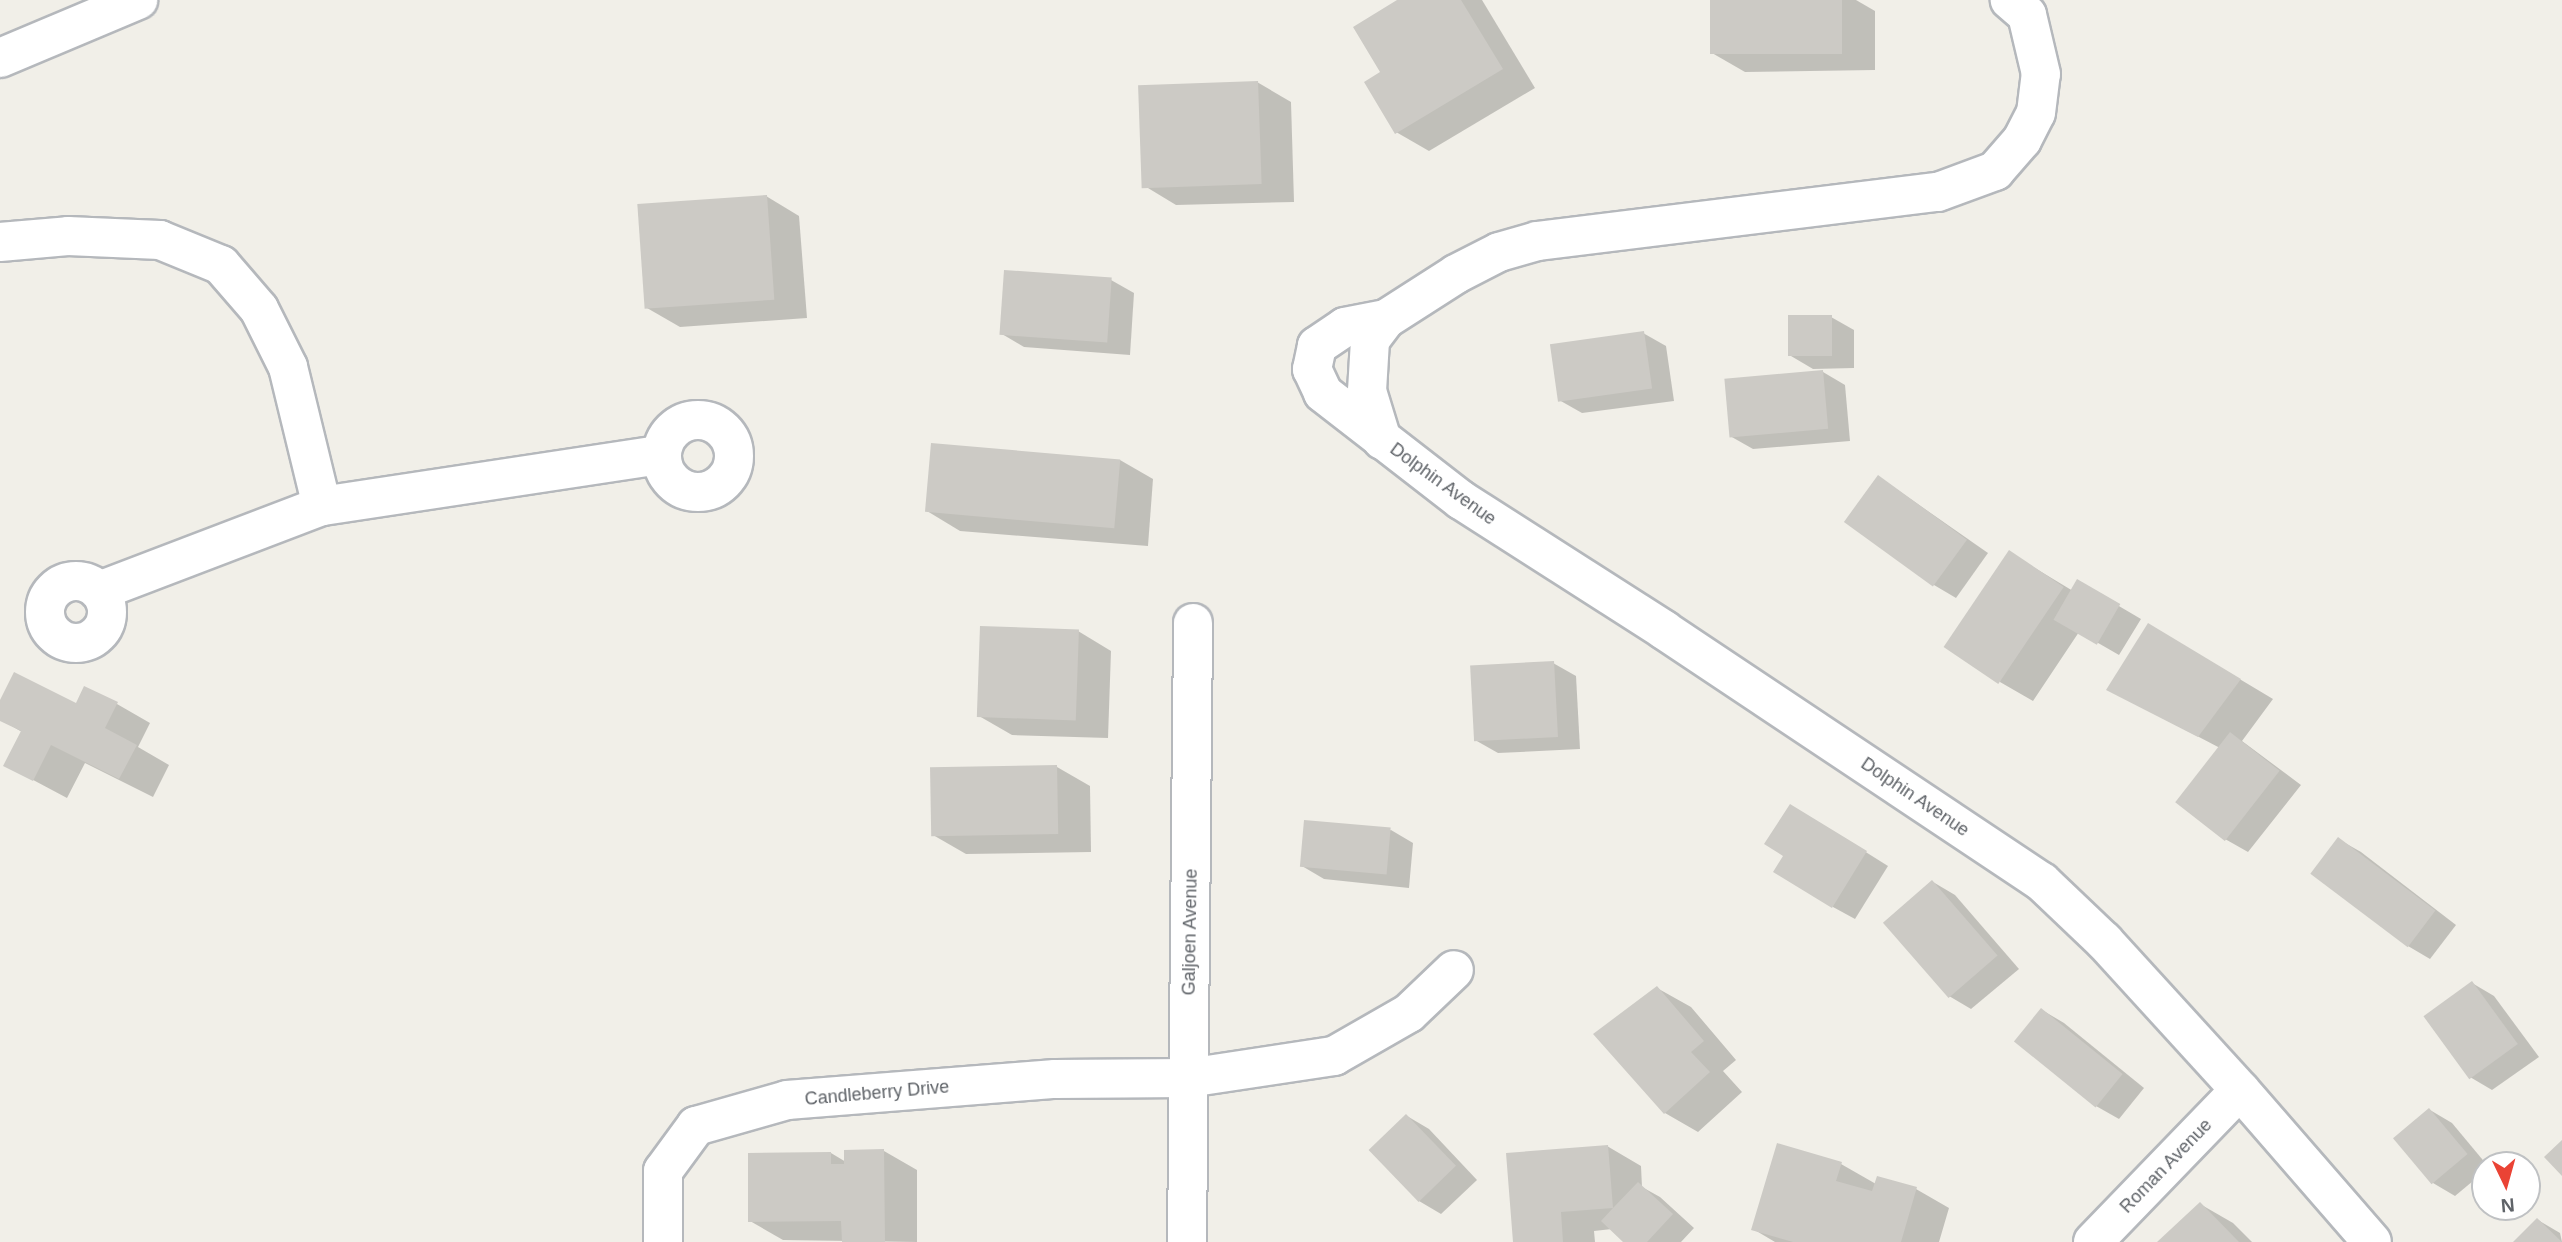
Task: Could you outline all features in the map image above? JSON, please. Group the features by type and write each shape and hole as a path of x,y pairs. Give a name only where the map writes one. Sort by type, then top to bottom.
{"street":[{"path":"0,58 138,0"},
{"name":"Dolphin Avenue","path":"1382,440 1372,416 1366,371 1370,340 1386,319 1456,274 1499,252 1538,241 1938,192 1995,171 2022,141 2036,113 2041,74 2036,43 2027,15 2010,0"},
{"path":"0,242 68,236 160,240 221,265 259,309 288,367 322,506"},
{"name":"Dolphin Avenue","path":"1386,319 1345,327 1327,337 1313,355 1312,369 1323,393 1461,500 1664,629 2042,882 2104,941 2240,1090 2372,1242"},
{"path":"99,591 322,506 661,455"},
{"name":"Galjoen Avenue","path":"1187,1242 1193,623"},
{"name":"Candleberry Drive","path":"663,1242 663,1171 696,1126 787,1100 1055,1079 1188,1078 1334,1056 1409,1013 1454,970"},
{"name":"Roman Avenue","path":"2093,1242 2240,1090"}],"building":[{"path":"1397,0 1461,0 1503,69 1395,134 1364,82 1380,72 1353,27"},
{"path":"1710,0 1842,0 1842,54 1710,54"},
{"path":"1258,81 1262,184 1142,188 1138,85"},
{"path":"767,195 774,300 645,309 637,204"},
{"path":"1004,270 1112,278 1107,342 999,335"},
{"path":"1788,315 1832,315 1832,356 1788,356"},
{"path":"1644,331 1652,388 1558,402 1550,344"},
{"path":"1823,370 1828,429 1730,437 1724,379"},
{"path":"931,443 1120,460 1114,528 925,512"},
{"path":"1878,475 1967,540 1933,587 1844,522"},
{"path":"2009,550 2064,587 1998,684 1944,647"},
{"path":"2077,579 2120,604 2097,645 2054,620"},
{"path":"2148,623 2241,679 2198,737 2106,690"},
{"path":"980,626 1079,629 1076,720 977,717"},
{"path":"1554,661 1558,737 1474,741 1470,665"},
{"path":"14,672 76,703 84,686 118,702 105,728 137,745 119,779 51,745 33,781 3,766 21,731 0,721 0,700"},
{"path":"2230,732 2280,771 2225,841 2175,802"},
{"path":"1057,765 1058,834 931,836 930,767"},
{"path":"1790,804 1867,851 1832,908 1773,872 1783,856 1764,844"},
{"path":"1304,820 1391,828 1387,874 1300,867"},
{"path":"2338,837 2435,910 2408,947 2310,874"},
{"path":"1932,880 1998,955 1949,998 1883,923"},
{"path":"2472,981 2518,1044 2469,1079 2423,1016"},
{"path":"1657,986 1704,1041 1691,1052 1710,1072 1664,1114 1593,1034"},
{"path":"2041,1008 2123,1074 2096,1107 2014,1041"},
{"path":"2429,1108 2468,1154 2432,1184 2393,1138"},
{"path":"1406,1114 1456,1166 1419,1202 1369,1150"},
{"path":"2562,1140 2562,1176 2544,1157"},
{"path":"1777,1143 1842,1162 1836,1181 1872,1191 1877,1176 1917,1187 1901,1242 1793,1242 1751,1230"},
{"path":"1608,1145 1613,1208 1561,1212 1563,1242 1513,1242 1506,1153"},
{"path":"884,1149 885,1242 842,1242 841,1221 748,1222 748,1153 831,1152 831,1164 844,1164 844,1150"},
{"path":"1638,1182 1673,1214 1647,1242 1623,1242 1601,1221"},
{"path":"2200,1202 2239,1242 2157,1242"},
{"path":"2534,1221 2540,1221 2562,1242 2513,1242"}]}
